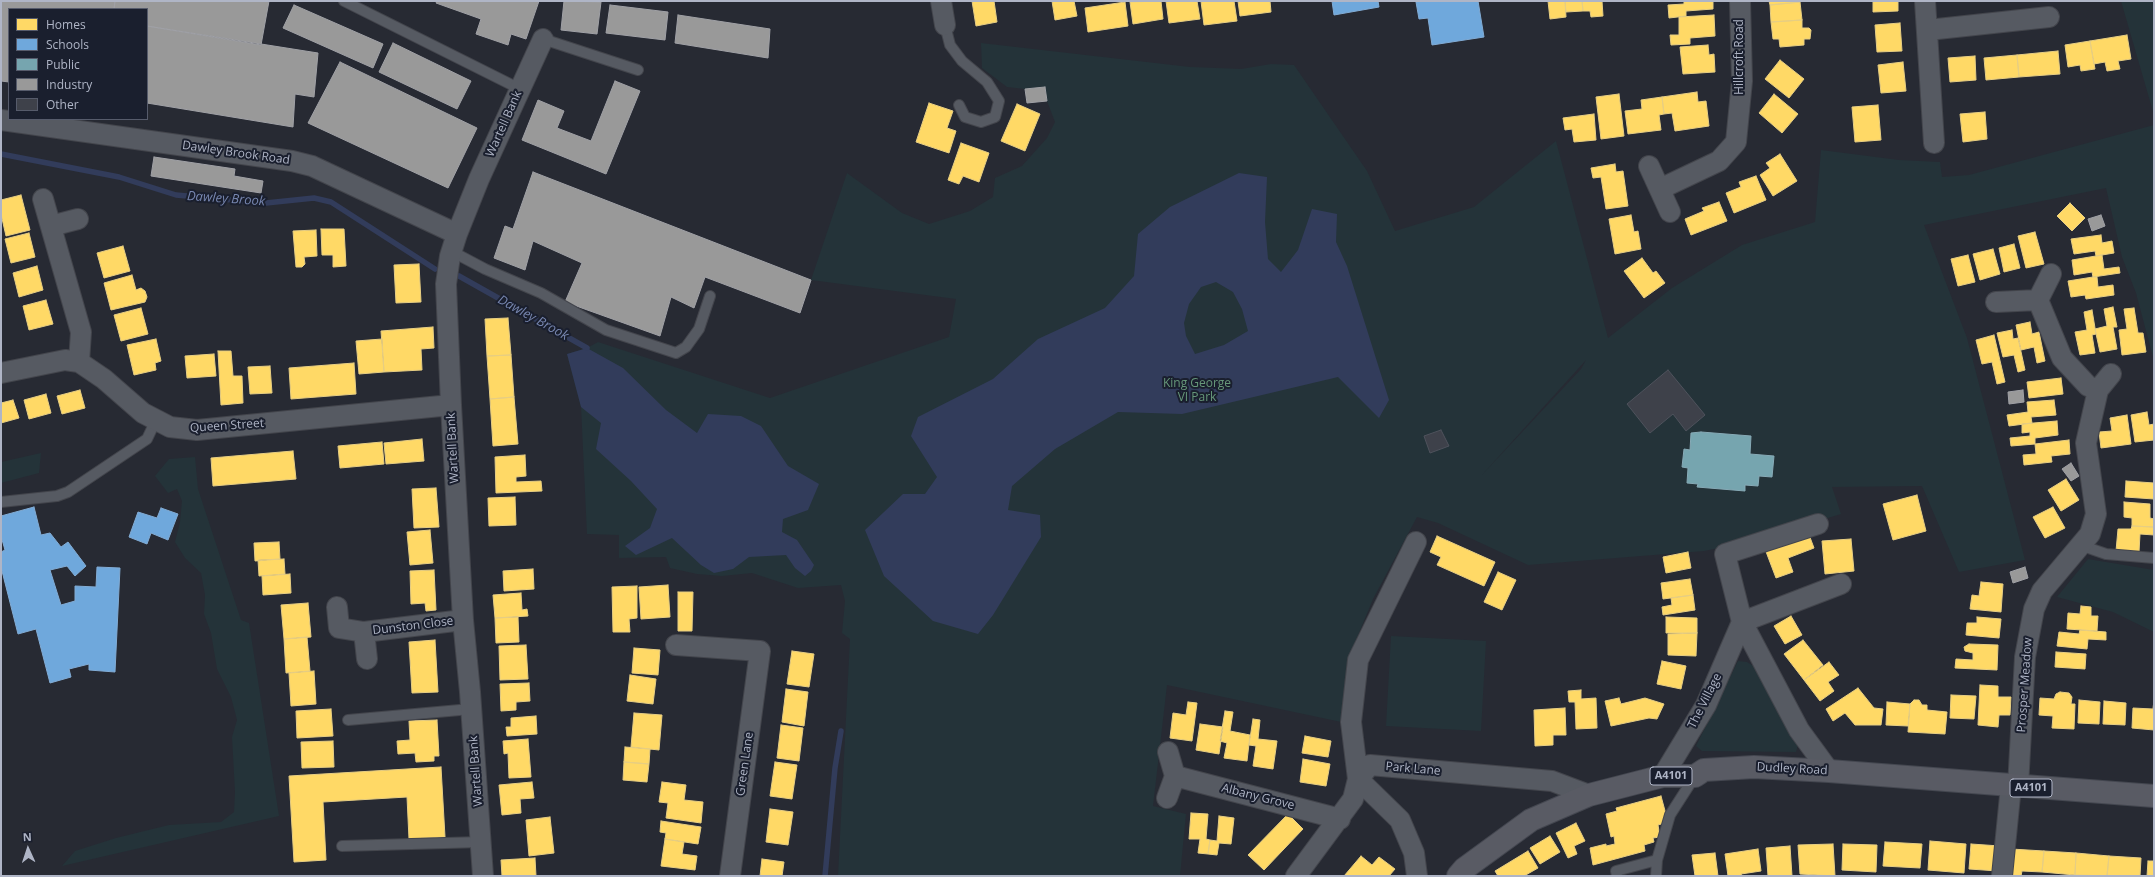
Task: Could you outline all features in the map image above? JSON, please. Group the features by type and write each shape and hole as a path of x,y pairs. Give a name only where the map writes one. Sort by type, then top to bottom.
{"main road":[{"name":"Dudley Road","path":"1464,874 1531,820 1589,795 1663,776 1696,776 1704,770 1754,767 1829,771 2015,787 2154,796"}],"street":[{"path":"941,1 945,25"},
{"name":"Hillcroft Road","path":"1660,189 1719,161 1736,142 1742,80 1740,1"},
{"path":"1925,1 1934,143"},
{"path":"1928,30 2049,17"},
{"name":"Wartell Bank","path":"483,876 463,620 446,284 454,242 520,88 543,39"},
{"name":"Dawley Brook Road","path":"1,120 292,161 312,166 454,242"},
{"path":"1649,166 1670,212"},
{"path":"1,373 65,360 79,362 81,332 43,199"},
{"path":"51,226 78,219"},
{"path":"2051,274 2038,300 2062,358 2088,386 2098,390"},
{"path":"1996,302 2038,300"},
{"name":"Queen Street","path":"79,362 104,379 143,413 170,427 197,430 451,405"},
{"name":"Prosper Meadow","path":"2002,876 2015,787 2025,657 2034,609 2042,591 2090,534 2096,514 2086,444 2098,390 2111,374"},
{"path":"1818,524 1725,554 1742,622 1799,730 1829,771"},
{"path":"1296,876 1353,799 1358,779 1351,722 1358,660 1416,542"},
{"path":"1742,622 1841,584"},
{"name":"Dunston Close","path":"337,607 339,628 364,632 463,620"},
{"name":"The Village","path":"1663,776 1706,705 1742,622"},
{"name":"Dunston Close","path":"364,632 367,659"},
{"name":"Green Lane","path":"676,645 760,651 730,876"},
{"path":"1167,798 1175,776 1168,752"},
{"name":"Park Lane","path":"1358,779 1370,765 1552,781 1589,795"},
{"name":"Albany Grove","path":"1175,776 1340,818"},
{"path":"1358,779 1400,820 1414,853 1417,876"}],"lane":[{"path":"344,1 520,88"},
{"path":"945,25 950,45 962,61 987,82 999,101 995,117 981,122 965,117 959,105"},
{"path":"543,39 638,70"},
{"path":"454,242 486,269 541,293 606,330 676,353 686,347 699,329 710,296"},
{"path":"1,502 57,496 68,492 147,439 156,420"},
{"path":"2080,546 2106,554 2154,558"},
{"path":"348,720 471,709"},
{"path":"1656,876 1657,860 1670,814 1696,776"},
{"path":"342,846 481,842"},
{"path":"1617,876 1616,871 1657,860"}],"green space":[{"path":"2121,1 2154,1 2154,115"},
{"name":"King George VI Park","path":"981,43 1190,67 1241,69 1271,64 1294,65 1367,171 1395,231 1474,207 1556,141 1608,338 1672,288 1742,245 1815,222 1821,150 1899,160 1940,162 1942,177 1969,175 2154,125 2154,361 2136,293 2122,257 2106,188 1924,225 1967,338 2025,560 1959,572 1922,486 1832,487 1841,514 1748,542 1704,551 1528,565 1438,523 1417,517 1373,599 1347,662 1346,723 1167,685 1153,806 1186,814 1180,876 838,876 850,639 842,633 845,601 841,585 798,588 752,573 722,576 697,574 670,568 666,557 619,558 619,535 587,534 581,407 567,354 587,348 598,342 770,398 949,337 956,299 811,280 847,173 902,213 929,224 970,211 993,197 995,178 1022,166 1047,138 1055,122 1047,101 1045,87 1025,89 1007,87 982,68","holes":["1586,360 1581,369 1481,476"]},
{"path":"41,453 39,473 1,483 1,462"},
{"path":"195,457 198,489 241,620 249,623 279,816 62,866 75,851 116,838 169,825 221,822 234,812 235,792 232,737 237,720 231,697 217,669 211,633 204,614 205,595 201,573 185,558 175,542 180,522 182,501 177,489 168,493 155,476 169,459"},
{"path":"2088,559 2154,570 2154,632 2113,612 2057,597"},
{"path":"1391,636 1486,641 1481,731 1386,726"},
{"path":"1738,661 1747,662 1760,670 1798,745 1796,752 1702,751 1696,746"}],"water":[{"path":"1239,173 1267,177 1265,222 1268,259 1281,272 1298,250 1312,209 1337,214 1336,242 1347,266 1389,400 1379,418 1338,377 1182,414 1118,412 1055,449 1012,486 1008,510 1040,515 1041,537 993,615 978,634 933,621 884,576 865,530 903,494 925,494 937,477 911,436 918,417 993,379 1038,339 1105,308 1134,276 1138,234 1170,207","holes":["1216,282 1233,292 1242,309 1248,331 1224,345 1195,354 1186,336 1184,323 1189,304 1201,287"]},
{"path":"587,348 623,368 666,410 697,433 708,414 741,416 761,426 788,466 819,484 808,510 783,519 782,532 797,540 814,565 811,571 805,576 795,568 786,555 749,557 733,569 714,573 701,565 672,538 636,555 625,546 650,528 657,509 631,481 596,449 601,423 581,407 567,354"}],"building: Homes":[{"path":"972,1 994,1 997,22 976,26"},
{"path":"1052,1 1074,1 1077,16 1055,20"},
{"path":"1161,1 1163,19 1133,24 1130,2"},
{"path":"1166,1 1197,1 1200,19 1169,23"},
{"path":"1201,1 1234,1 1237,21 1204,25"},
{"path":"1238,1 1270,1 1271,12 1240,16"},
{"path":"1548,1 1565,1 1566,17 1550,19"},
{"path":"1565,1 1582,1 1583,11 1566,12"},
{"path":"1582,1 1602,1 1603,16 1591,17 1590,11 1583,11"},
{"path":"1684,1 1713,1 1713,9 1686,11 1686,16 1669,18 1668,5 1684,4"},
{"path":"1769,1 1800,1 1800,2 1770,5"},
{"path":"1873,1 1898,1 1898,11 1873,12"},
{"path":"1125,2 1128,26 1088,32 1085,8"},
{"path":"1800,2 1802,20 1771,22 1770,5"},
{"path":"1714,15 1715,36 1690,38 1690,44 1671,45 1670,35 1679,35 1679,17"},
{"path":"1802,20 1802,28 1809,28 1811,30 1810,39 1804,39 1804,45 1780,47 1779,39 1773,39 1771,22"},
{"path":"1900,23 1902,51 1877,52 1875,25"},
{"path":"2127,35 2131,59 2118,61 2120,69 2107,71 2105,62 2094,64 2090,41"},
{"path":"2090,41 2095,69 2081,71 2080,65 2068,67 2065,45"},
{"path":"1708,45 1709,55 1714,54 1715,72 1683,74 1680,47"},
{"path":"2058,51 2060,74 2019,77 2017,55"},
{"path":"2017,55 2019,77 1986,80 1984,58"},
{"path":"1975,56 1976,80 1950,82 1948,58"},
{"path":"1780,60 1804,79 1789,98 1765,79"},
{"path":"1903,62 1906,91 1881,93 1878,65"},
{"path":"1697,92 1698,102 1706,101 1709,126 1675,131 1672,113 1664,114 1662,97"},
{"path":"1619,94 1624,136 1601,139 1596,97"},
{"path":"1774,94 1798,114 1782,133 1759,113"},
{"path":"1662,97 1664,114 1659,115 1661,130 1628,134 1625,111 1642,109 1641,100"},
{"path":"929,103 953,111 947,128 956,131 949,153 916,142"},
{"path":"1017,104 1040,114 1025,151 1001,141"},
{"path":"1878,105 1881,140 1855,142 1852,107"},
{"path":"1985,112 1987,139 1963,142 1960,114"},
{"path":"1594,114 1596,140 1574,142 1572,129 1565,130 1563,118"},
{"path":"961,143 989,153 979,182 963,176 959,184 948,180"},
{"path":"1780,154 1797,181 1773,196 1760,175 1770,168 1766,163"},
{"path":"1615,164 1616,172 1623,171 1628,206 1606,209 1601,177 1593,178 1591,168"},
{"path":"1756,176 1766,200 1734,213 1726,193 1741,187 1739,182"},
{"path":"21,195 30,230 6,236 1,214 1,200"},
{"path":"1719,202 1727,221 1691,235 1685,219 1704,211 1702,208"},
{"path":"2070,203 2085,218 2072,231 2057,216"},
{"path":"1631,215 1634,232 1638,231 1641,249 1615,254 1609,219"},
{"path":"321,229 344,229 346,266 333,267 333,255 322,255"},
{"path":"316,230 317,256 304,257 305,264 302,267 296,267 293,231"},
{"path":"2035,232 2044,264 2026,268 2018,236"},
{"path":"29,233 35,257 11,263 5,239"},
{"path":"2101,235 2102,243 2112,241 2114,253 2096,256 2095,251 2074,254 2071,239"},
{"path":"2014,244 2020,268 2004,272 1999,248"},
{"path":"123,246 130,271 104,278 97,253"},
{"path":"1993,249 2000,274 1980,280 1973,254"},
{"path":"1968,255 1975,282 1958,286 1951,259"},
{"path":"2102,255 2104,269 2119,267 2120,273 2093,277 2092,272 2074,275 2072,260"},
{"path":"1642,258 1653,273 1656,271 1665,283 1644,298 1624,271"},
{"path":"419,264 421,302 396,303 394,265"},
{"path":"37,266 43,290 19,297 13,273"},
{"path":"132,275 136,290 141,288 145,291 147,297 145,302 111,310 104,283"},
{"path":"2097,277 2098,287 2113,285 2114,295 2086,299 2085,295 2071,297 2068,281"},
{"path":"46,300 53,324 29,330 23,306"},
{"path":"2113,307 2117,327 2113,327 2117,349 2100,352 2095,329 2107,326 2104,309"},
{"path":"141,308 148,334 121,341 114,315"},
{"path":"2134,308 2138,333 2143,333 2146,352 2122,355 2119,330 2127,329 2124,309"},
{"path":"2092,310 2096,334 2092,335 2095,353 2080,355 2075,332 2087,330 2084,312"},
{"path":"508,318 511,355 487,356 485,319"},
{"path":"2030,322 2032,334 2039,332 2045,361 2037,363 2034,347 2021,350 2016,325"},
{"path":"433,327 434,348 421,349 422,370 384,372 381,331"},
{"path":"2012,330 2013,339 2018,338 2025,370 2018,372 2014,355 2003,357 1997,333"},
{"path":"1994,335 2005,382 1997,384 1992,362 1982,364 1976,340"},
{"path":"156,339 161,361 155,363 156,370 134,375 127,345"},
{"path":"382,339 384,372 359,374 356,341"},
{"path":"218,351 231,351 233,376 242,376 243,403 221,405"},
{"path":"214,354 216,376 187,378 185,356"},
{"path":"511,355 514,397 490,399 487,356"},
{"path":"354,363 356,394 291,399 289,368"},
{"path":"270,366 272,393 250,394 248,367"},
{"path":"2061,378 2063,394 2029,398 2027,382"},
{"path":"80,390 85,408 62,414 57,396"},
{"path":"46,394 51,413 29,419 24,400"},
{"path":"514,397 518,444 493,446 490,399"},
{"path":"13,400 19,418 1,423 1,403"},
{"path":"2054,400 2056,415 2031,417 2032,423 2009,426 2007,415 2028,412 2027,402"},
{"path":"2147,412 2149,425 2154,424 2154,440 2135,442 2131,415"},
{"path":"2127,415 2131,444 2101,448 2099,432 2112,431 2110,418"},
{"path":"2057,421 2058,435 2035,438 2035,444 2011,446 2010,438 2030,436 2030,432 2022,433 2022,424"},
{"path":"422,439 424,461 386,464 384,443"},
{"path":"2069,440 2070,454 2051,456 2052,462 2024,465 2023,455 2036,454 2035,444"},
{"path":"382,442 384,464 340,468 338,446"},
{"path":"293,451 296,479 213,486 211,458"},
{"path":"525,455 526,476 516,477 516,482 541,481 542,491 496,493 495,457"},
{"path":"2066,479 2079,500 2061,511 2048,490"},
{"path":"2126,481 2154,483 2154,499 2125,497"},
{"path":"436,488 439,527 414,528 412,489"},
{"path":"1917,495 1926,531 1893,540 1883,504"},
{"path":"515,497 516,525 489,526 488,498"},
{"path":"2124,502 2150,504 2150,518 2154,519 2154,527 2132,526 2132,518 2124,517"},
{"path":"2053,507 2065,528 2045,538 2033,517"},
{"path":"2132,526 2154,527 2154,535 2140,534 2139,552 2116,551 2118,529 2131,529"},
{"path":"430,530 433,563 410,565 407,532"},
{"path":"1808,532 1814,548 1788,558 1793,572 1776,578 1765,549"},
{"path":"1437,536 1495,562 1484,586 1437,565 1441,557 1430,552"},
{"path":"1851,539 1854,571 1825,574 1822,541"},
{"path":"279,542 280,559 255,561 254,543"},
{"path":"1688,552 1691,568 1666,573 1663,557"},
{"path":"284,559 285,574 259,576 258,560"},
{"path":"533,569 534,589 504,591 503,571"},
{"path":"434,570 436,610 426,611 425,603 411,604 410,571"},
{"path":"1498,572 1516,580 1502,610 1484,602"},
{"path":"290,574 291,593 263,595 262,576"},
{"path":"1690,579 1693,595 1663,599 1661,583"},
{"path":"1981,582 2003,584 2001,612 1970,609 1972,595 1979,596"},
{"path":"668,585 670,617 641,619 639,587"},
{"path":"637,586 637,618 629,619 630,632 613,632 612,587"},
{"path":"678,592 693,592 692,631 678,631"},
{"path":"521,593 522,610 527,609 528,616 495,618 493,595"},
{"path":"1693,595 1695,610 1663,615 1662,607 1672,605 1671,598"},
{"path":"308,603 311,637 284,639 281,605"},
{"path":"2081,606 2091,607 2091,616 2098,616 2097,631 2067,629 2068,613 2080,614"},
{"path":"1791,616 1802,635 1785,644 1774,626"},
{"path":"518,617 519,642 496,643 495,618"},
{"path":"1666,617 1697,618 1697,633 1666,633"},
{"path":"1977,617 2001,619 1999,638 1966,635 1967,623 1977,623"},
{"path":"2080,630 2106,632 2106,640 2088,639 2087,649 2057,646 2059,632 2079,634"},
{"path":"1697,633 1696,656 1668,655 1668,634"},
{"path":"307,637 310,671 286,673 284,639"},
{"path":"435,640 438,692 412,693 409,642"},
{"path":"1803,640 1823,665 1804,680 1784,654"},
{"path":"1969,644 1998,645 1997,670 1955,668 1956,659 1973,660 1973,653 1965,651 1964,647"},
{"path":"526,645 528,679 500,680 499,646"},
{"path":"634,648 660,650 658,675 632,673"},
{"path":"792,651 814,654 809,687 787,684"},
{"path":"2056,652 2086,654 2085,669 2055,667"},
{"path":"1662,661 1686,666 1681,689 1657,684"},
{"path":"1829,662 1839,675 1828,682 1834,691 1820,701 1804,680"},
{"path":"314,671 316,704 291,706 289,673"},
{"path":"630,675 656,679 653,704 627,701"},
{"path":"529,683 530,701 516,702 516,710 501,711 500,684"},
{"path":"1980,685 1998,686 1998,697 2011,697 2010,715 1999,715 1998,727 1978,725"},
{"path":"1858,688 1874,708 1883,709 1881,725 1855,725 1845,713 1833,721 1826,709"},
{"path":"786,689 808,692 804,726 782,722"},
{"path":"1581,690 1581,699 1596,698 1597,728 1576,729 1575,702 1569,702 1568,691"},
{"path":"2060,692 2069,693 2072,697 2071,704 2075,704 2074,729 2052,728 2053,716 2039,715 2040,698 2054,699 2056,694"},
{"path":"1951,695 1976,696 1974,719 1950,718"},
{"path":"1619,698 1621,704 1645,698 1664,704 1657,719 1649,718 1611,726 1605,701"},
{"path":"1914,700 1919,700 1922,705 1927,705 1927,710 1947,712 1945,734 1908,732 1910,704"},
{"path":"2079,700 2100,702 2099,724 2078,723"},
{"path":"2154,700 2154,730 2132,728 2133,708 2153,709"},
{"path":"2104,701 2126,703 2125,725 2103,724"},
{"path":"1188,702 1197,703 1192,741 1170,738 1173,713 1186,715"},
{"path":"1887,702 1910,704 1908,726 1886,725"},
{"path":"1565,708 1566,735 1553,735 1553,745 1535,746 1534,710"},
{"path":"331,709 333,736 297,738 296,711"},
{"path":"1225,711 1233,712 1230,731 1250,735 1247,761 1224,758 1227,743 1220,741"},
{"path":"634,713 662,715 659,750 631,747"},
{"path":"536,716 537,734 507,736 506,727 511,727 511,718"},
{"path":"1253,719 1260,720 1258,739 1277,741 1273,769 1253,766 1256,746 1249,745"},
{"path":"437,720 439,756 434,756 434,761 416,762 415,753 398,754 397,741 410,740 409,721"},
{"path":"1200,724 1223,727 1219,754 1196,750"},
{"path":"781,725 803,728 799,761 777,758"},
{"path":"1305,736 1331,741 1328,757 1302,753"},
{"path":"528,739 531,777 509,778 508,753 504,754 503,741"},
{"path":"333,741 334,767 302,768 301,742"},
{"path":"625,747 650,749 649,764 624,762"},
{"path":"1303,759 1330,764 1326,786 1300,782"},
{"path":"624,762 649,764 647,782 623,780"},
{"path":"775,762 797,765 792,799 770,796"},
{"path":"441,767 445,837 409,839 407,797 323,802 326,860 294,862 289,776"},
{"path":"532,782 534,798 520,799 521,813 502,815 499,785"},
{"path":"662,782 686,785 684,800 703,802 701,823 666,818 668,803 659,802"},
{"path":"1661,796 1668,822 1658,825 1660,837 1653,838 1654,842 1644,845 1645,851 1593,865 1590,848 1606,844 1606,846 1615,844 1614,836 1611,837 1606,814 1617,811 1616,808"},
{"path":"770,809 793,812 788,845 766,842"},
{"path":"1191,813 1208,814 1206,839 1210,840 1208,854 1198,853 1200,839 1189,839"},
{"path":"1288,814 1303,829 1264,870 1248,855"},
{"path":"1219,816 1234,818 1231,844 1219,843 1217,855 1208,854 1210,840 1217,841"},
{"path":"550,817 554,853 529,856 526,820"},
{"path":"661,821 701,827 698,844 665,839 666,833 660,832"},
{"path":"1576,823 1585,841 1574,846 1577,854 1568,858 1556,833"},
{"path":"1550,836 1560,852 1540,864 1530,848"},
{"path":"665,839 684,842 682,854 697,856 695,870 661,866"},
{"path":"1930,841 1966,844 1964,873 1928,870"},
{"path":"1885,842 1922,844 1920,868 1883,866"},
{"path":"1833,844 1835,876 1800,874 1798,845"},
{"path":"1843,844 1877,845 1876,872 1842,870"},
{"path":"1971,844 2000,846 1998,871 1969,869"},
{"path":"1790,846 1792,876 1768,876 1766,848"},
{"path":"1758,849 1761,871 1741,874 1742,876 1728,876 1725,854"},
{"path":"2011,849 2044,851 2042,872 2022,871 2021,876 2009,876"},
{"path":"1528,851 1538,868 1524,876 1498,876 1495,871"},
{"path":"2044,851 2076,853 2075,875 2042,872"},
{"path":"1715,853 1718,876 1695,876 1692,855"},
{"path":"2076,853 2109,856 2107,876 2075,875"},
{"path":"1361,856 1372,865 1379,857 1395,869 1389,876 1344,876"},
{"path":"2109,856 2141,858 2140,876 2107,876"},
{"path":"535,858 536,876 502,876 501,860"},
{"path":"762,859 784,862 782,876 760,876"},
{"path":"2148,861 2154,861 2154,876 2147,876"}],"building: Schools":[{"path":"1332,1 1378,1 1379,7 1334,15"},
{"path":"1478,1 1484,37 1432,45 1428,18 1419,19 1416,2"},
{"path":"34,507 41,535 50,533 61,547 68,542 86,566 75,576 67,566 50,570 61,605 75,601 75,586 96,587 97,567 120,568 115,672 89,670 89,664 69,669 71,677 50,683 36,629 18,634 1,567 1,552 5,550 1,536 1,516"},
{"path":"161,508 178,514 168,540 151,533 147,544 129,537 138,512 157,518"}],"building: Public":[{"path":"1701,432 1751,436 1750,454 1774,456 1772,477 1759,476 1758,486 1745,485 1745,491 1697,487 1698,484 1687,483 1688,468 1682,467 1684,449 1690,450 1691,433"}],"building: Industry":[{"path":"1,1 115,1 114,8 8,8 8,82 1,81"},
{"path":"115,1 269,1 261,45 148,26 148,8 114,8"},
{"path":"437,1 539,1 526,39 511,34 508,45 476,34 481,19 436,3"},
{"path":"564,1 601,2 597,34 561,30"},
{"path":"294,5 383,44 373,68 283,28"},
{"path":"610,5 668,12 665,40 606,33"},
{"path":"678,15 770,29 768,58 675,43"},
{"path":"148,26 318,53 314,97 295,94 293,127 148,103"},
{"path":"393,43 471,81 457,109 379,72"},
{"path":"340,62 477,128 448,188 308,123"},
{"path":"615,81 640,91 606,174 522,140 538,100 564,111 557,128 591,141"},
{"path":"1045,87 1047,101 1027,103 1025,89"},
{"path":"154,157 235,169 234,176 263,181 261,193 151,176"},
{"path":"533,172 811,280 800,313 705,277 694,308 671,297 660,336 565,302 582,263 533,241 525,270 494,258 505,226 513,229"},
{"path":"2101,215 2105,226 2092,231 2088,219"},
{"path":"2023,390 2024,402 2009,404 2008,392"},
{"path":"2071,463 2079,476 2071,481 2062,469"},
{"path":"2025,567 2028,578 2013,583 2010,572"}],"building: Other":[{"path":"1668,370 1705,415 1686,431 1673,414 1650,433 1627,404"},
{"path":"1441,430 1449,446 1430,453 1424,436"}],"waterway":[{"name":"Dawley Brook","path":"1,154 119,177 176,195 266,203 314,198 331,202 435,269"},
{"name":"Dawley Brook","path":"459,276 587,348"},
{"path":"825,876 835,768 841,731"}]}
